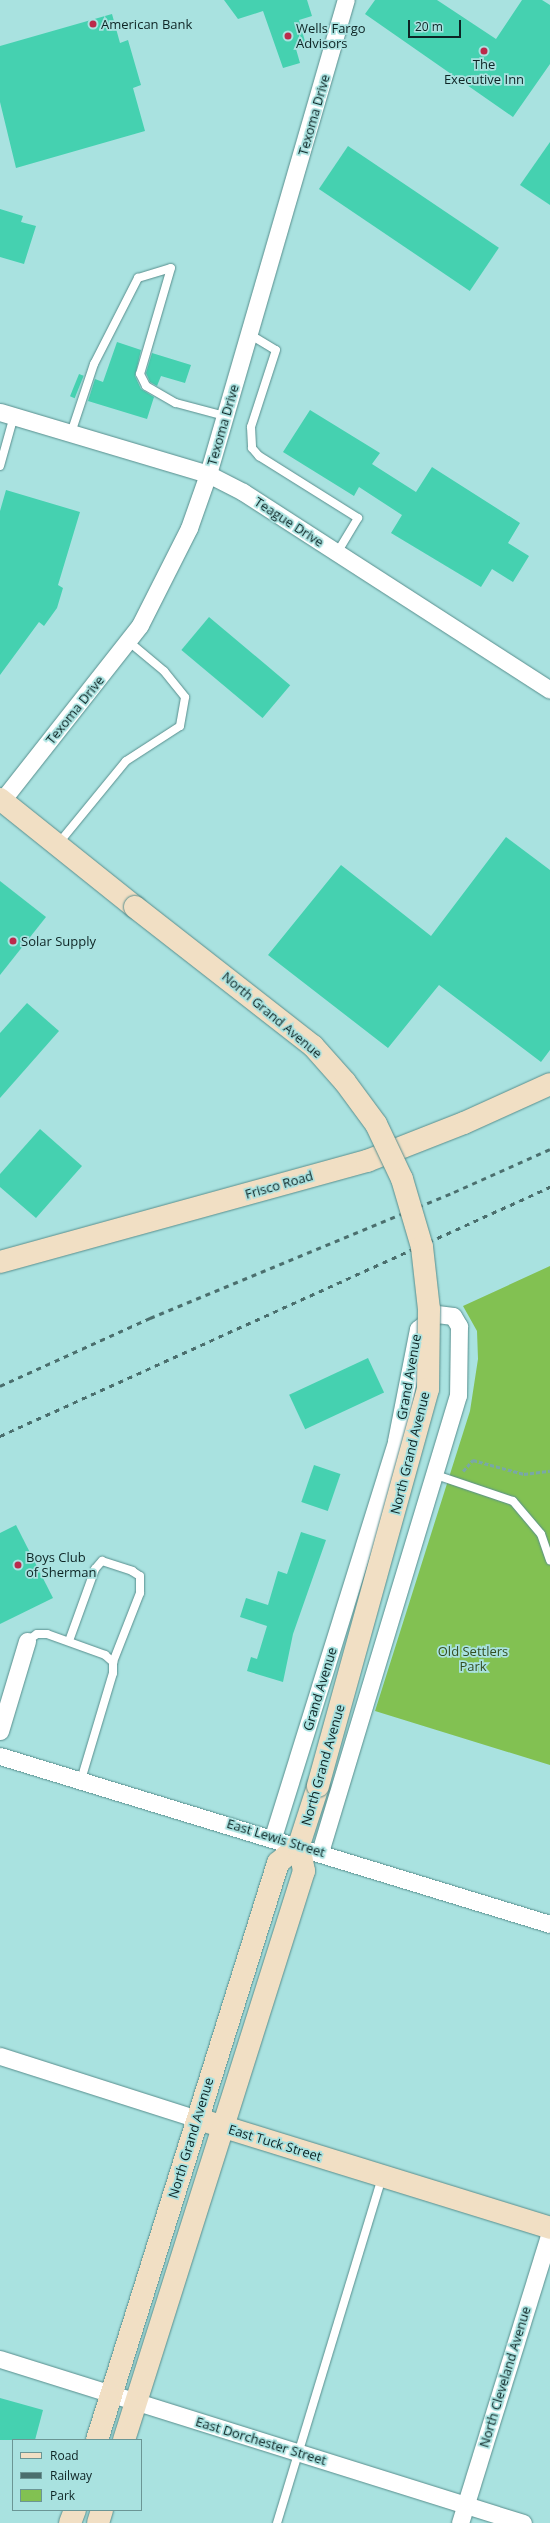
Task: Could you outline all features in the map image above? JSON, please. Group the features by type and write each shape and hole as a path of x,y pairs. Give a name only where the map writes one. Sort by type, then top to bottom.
{"main road":[{"name":"North Grand Avenue","path":"1,801 134,907 313,1046 345,1082 376,1124 399,1172 422,1247 429,1309 428,1389 318,1786 299,1845 304,1871 221,2126 124,2439"},
{"name":"Frisco Road","path":"0,1262 367,1161 464,1123 550,1084"},
{"name":"North Grand Avenue","path":"96,2439 278,1862 299,1845"},
{"name":"East Tuck Street","path":"197,2119 550,2228"},
{"path":"70,2523 74,2511"},
{"path":"98,2523 102,2511"}],"street":[{"name":"Texoma Drive","path":"1,801 128,641 158,592 189,528 208,474 346,0"},
{"name":"Teague Drive","path":"7,414 208,474 243,492 550,690"},
{"name":"Grand Avenue","path":"273,1837 396,1441 418,1328 437,1314 452,1316 459,1326 461,1356 458,1395 436,1475 320,1852"},
{"path":"0,1731 28,1641"},
{"name":"East Lewis Street","path":"0,1756 273,1837 550,1924"},
{"name":"East Tuck Street","path":"0,2056 197,2119"},
{"name":"North Cleveland Avenue","path":"460,2523 550,2232"},
{"name":"East Dorchester Street","path":"0,2359 523,2523"}],"lane":[{"path":"71,433 94,364 138,278 171,268 140,374 146,386 176,402 225,416"},
{"path":"249,334 276,350 251,427 252,448 258,456 358,518 337,553"},
{"path":"0,466 7,414"},
{"path":"57,845 126,761 180,726 185,697 164,671 128,641"},
{"path":"436,1475 513,1501 538,1529 550,1560"},
{"path":"68,1641 95,1569 102,1562 132,1571 140,1576 140,1593 113,1662 113,1673 81,1780"},
{"path":"28,1641 37,1634 68,1641 105,1655 113,1662"},
{"path":"276,2523 299,2453 382,2176"}],"path":[{"path":"457,1481 473,1460 524,1474 550,1471"}],"green space":[{"name":"Old Settlers Park","path":"550,1266 550,1765 375,1711 470,1411 478,1359 477,1331 463,1306"}],"building":[{"name":"Wells Fargo Advisors","path":"224,0 307,0 312,16 299,20 306,45 296,49 300,63 283,68 263,11 238,19"},
{"name":"The Executive Inn","path":"375,0 437,0 496,39 522,0 542,0 550,5 550,64 513,117 365,14"},
{"path":"112,14 120,43 128,40 141,85 133,88 145,131 16,168 0,102 0,46"},
{"path":"550,142 550,205 520,185"},
{"path":"348,146 499,248 470,291 319,189"},
{"path":"0,209 23,216 21,222 36,226 24,264 0,257"},
{"path":"117,342 141,350 135,376 141,389 154,397 147,419 88,401 95,379 103,382"},
{"path":"152,353 191,365 185,383 161,376 157,386 150,382 146,373"},
{"path":"79,374 84,376 75,398 70,396"},
{"path":"310,410 380,453 372,464 416,492 432,467 520,523 508,543 529,556 513,582 492,569 481,587 391,533 402,515 359,487 354,496 283,452"},
{"path":"6,490 80,512 58,585 63,588 57,608 44,626 39,622 0,675 0,511"},
{"path":"209,617 290,685 263,718 181,650"},
{"path":"506,837 550,870 550,1050 541,1062 439,985 388,1048 268,955 341,865 431,936"},
{"name":"Solar Supply","path":"0,881 46,917 0,975"},
{"path":"27,1003 59,1031 0,1098 0,1033"},
{"path":"40,1129 82,1166 36,1218 0,1187 0,1174"},
{"path":"368,1358 384,1392 305,1429 289,1395"},
{"path":"314,1465 340,1474 328,1511 301,1502"},
{"name":"Boys Club of Sherman","path":"16,1525 53,1598 0,1624 0,1533"},
{"path":"301,1532 326,1540 293,1634 283,1682 247,1671 251,1657 257,1659 267,1626 240,1617 246,1598 268,1605 278,1571 287,1574"},
{"path":"0,2398 43,2410 35,2439 0,2440"}],"railway":[{"path":"0,1386 150,1318 454,1192 550,1149"},
{"path":"0,1436 550,1187"}],"place":[{"name":"American Bank","path":"93,24"},
{"name":"Wells Fargo Advisors","path":"288,36"},
{"name":"The Executive Inn","path":"484,51"},
{"name":"Solar Supply","path":"13,941"},
{"name":"Boys Club of Sherman","path":"18,1565"}]}
